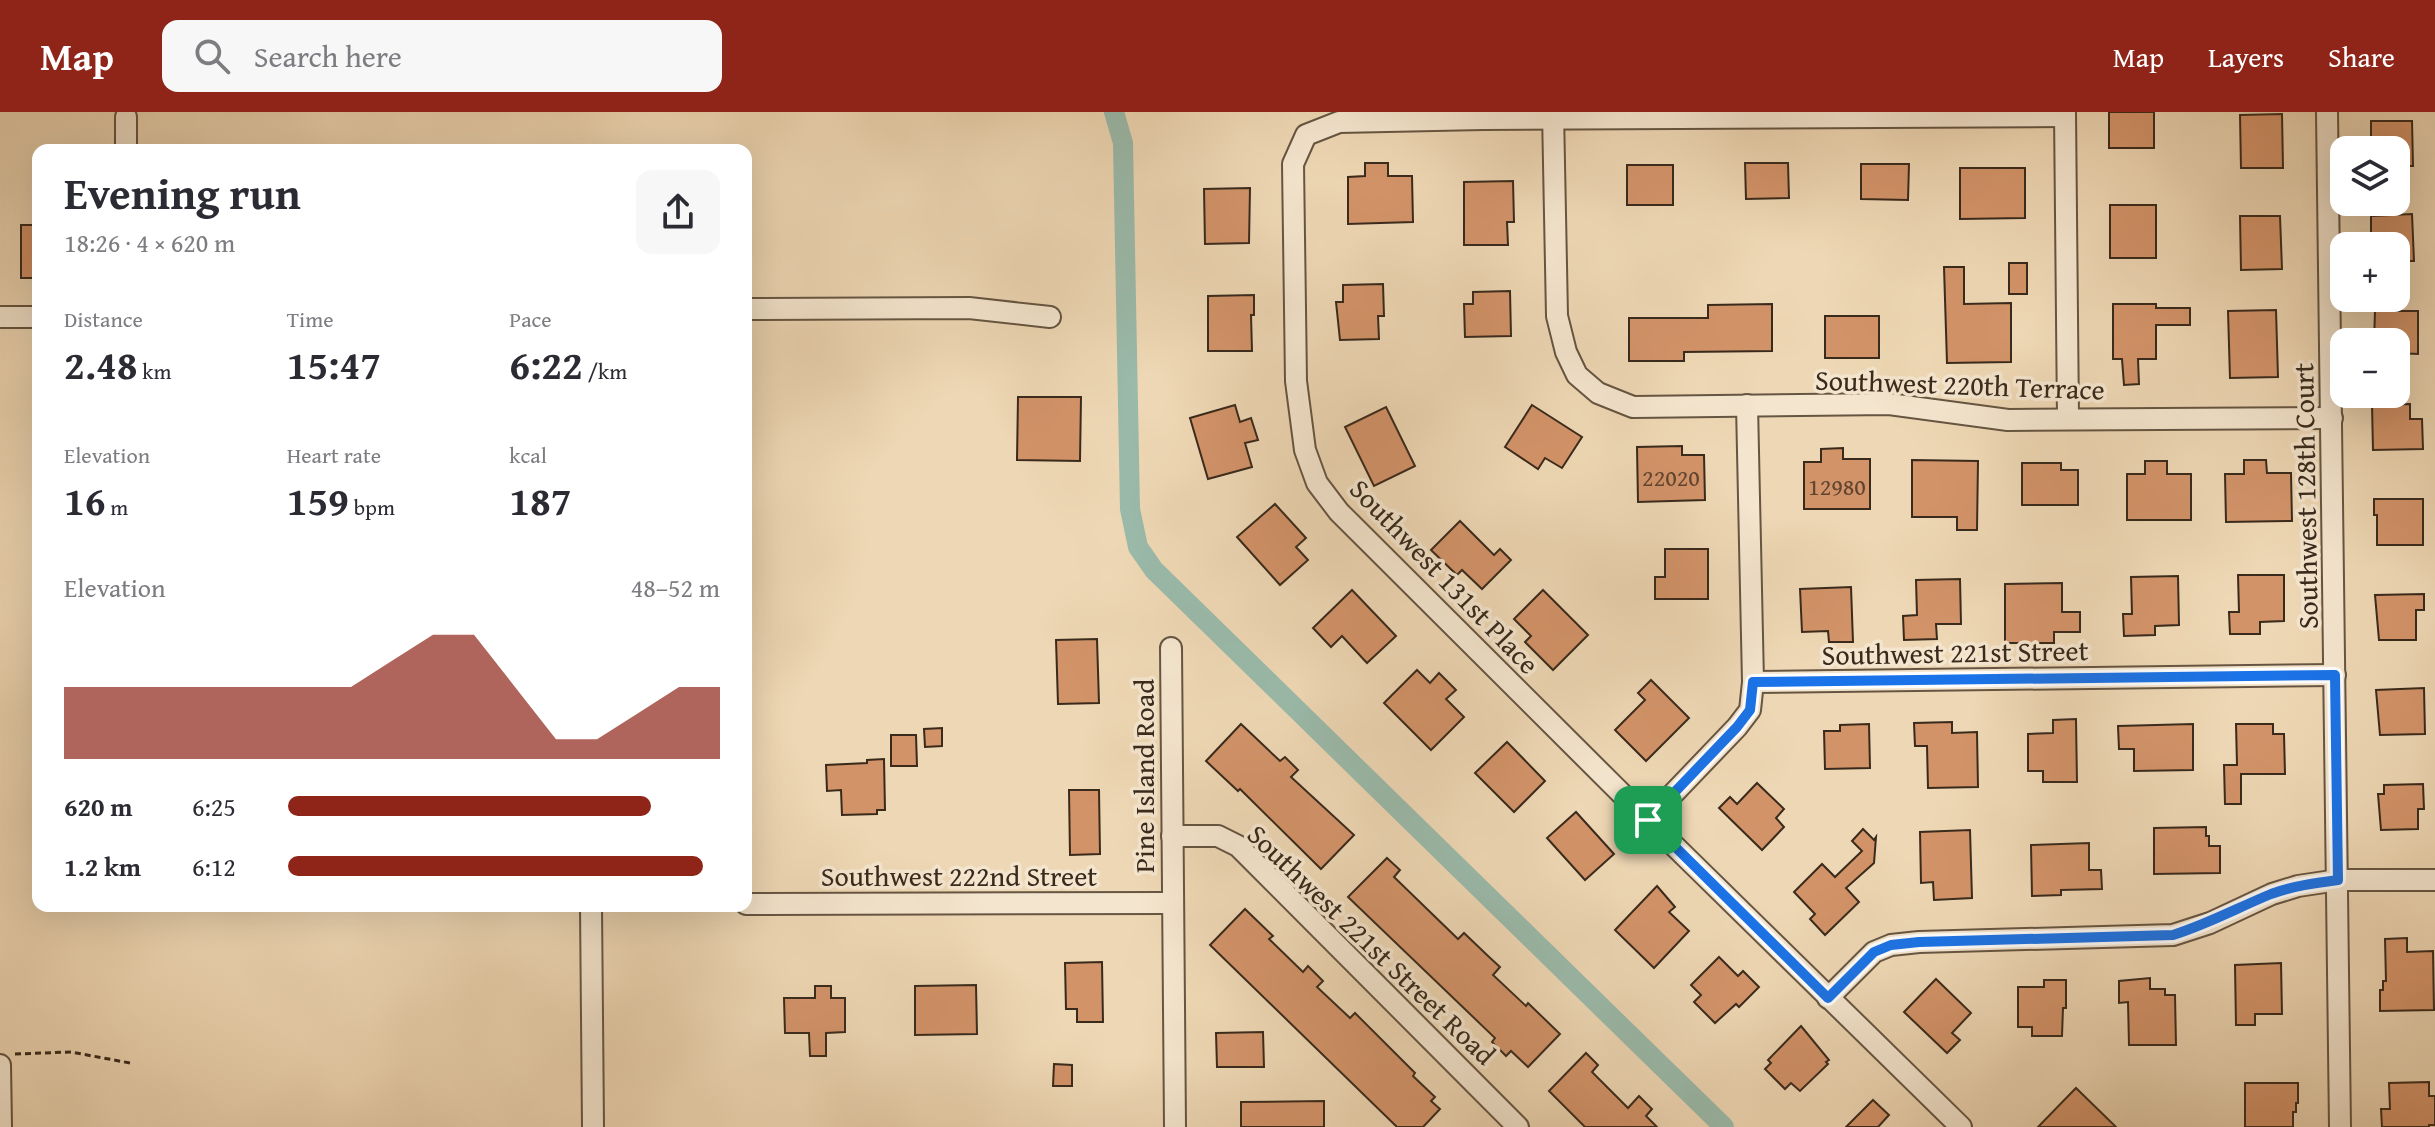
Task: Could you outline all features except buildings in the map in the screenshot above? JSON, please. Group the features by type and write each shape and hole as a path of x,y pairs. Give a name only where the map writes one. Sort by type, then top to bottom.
{"street":[{"name":"Southwest 128th Court","path":"2327,112 2340,1127"},
{"path":"1553,116 2065,114 2068,419"},
{"name":"Southwest 220th Terrace","path":"1553,116 1557,316 1566,352 1577,375 1598,393 1633,407 1889,404 2008,420 2332,418"},
{"name":"Southwest 131st Place","path":"1553,116 1339,122 1306,135 1293,164 1296,381 1305,450 1317,483 1339,512 1961,1127"},
{"path":"126,117 126,144"},
{"path":"752,309 969,308 1050,317"},
{"path":"0,317 32,317"},
{"path":"1648,820 1750,710 1753,682 1747,405"},
{"name":"Pine Island Road","path":"1171,648 1175,1127"},
{"name":"Southwest 221st Street","path":"1753,682 2335,675"},
{"name":"Southwest 221st Street Road","path":"1172,836 1218,836 1238,846 1518,1127"},
{"path":"1828,998 1874,952 1891,945 2173,935 2298,886 2338,880 2435,880"},
{"name":"Southwest 222nd Street","path":"752,904 1172,903"},
{"path":"591,912 593,1127"},
{"path":"1,1127 7,1059"}],"path":[{"path":"7,1059 71,1052 130,1063"}],"waterway":[{"path":"1114,112 1123,143 1130,509 1138,547 1154,570 1724,1127"}],"route":[{"path":"2335,675 2338,880 2298,886 2272,894 2210,923 2173,935 1891,945 1874,952 1828,998 1648,820 1750,710 1753,682 2335,675"}]}
